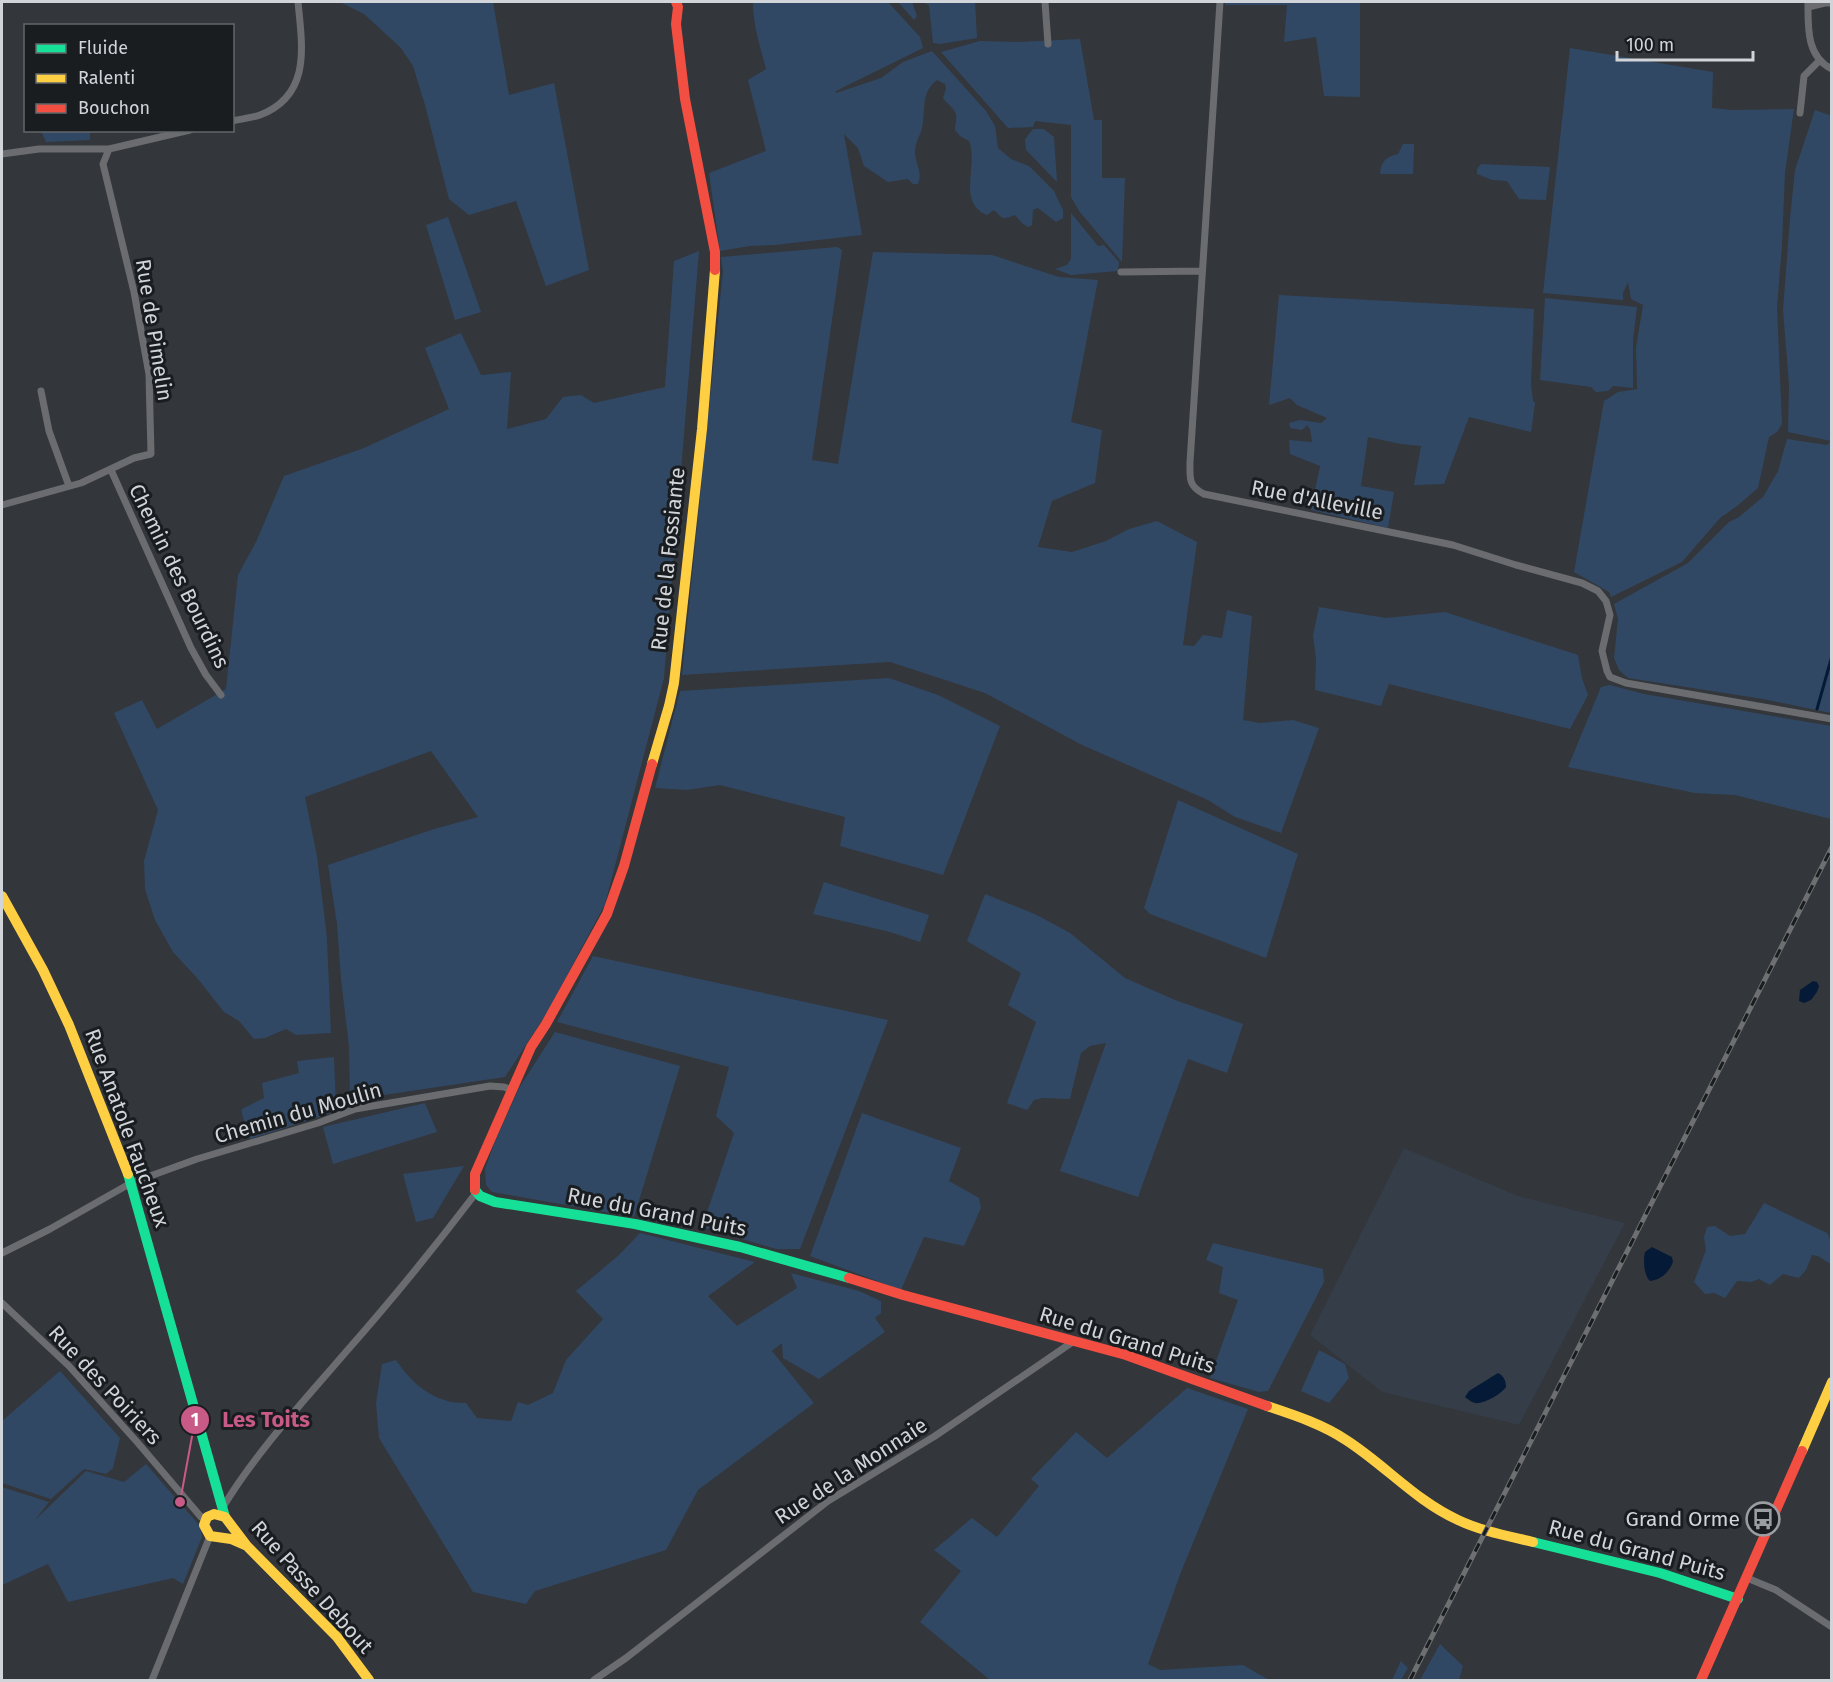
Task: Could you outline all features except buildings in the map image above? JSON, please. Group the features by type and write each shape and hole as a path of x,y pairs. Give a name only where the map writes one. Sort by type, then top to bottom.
{"street":[{"path":"234,121 260,115 277,105 288,95 298,80 302,66 303,46 298,2"},
{"name":"Rue de la Fossiante","path":"512,1090 531,1047 607,914 624,866 674,683 702,429 715,273 715,252 685,99 676,24 678,7 676,2"},
{"path":"1045,2 1048,44"},
{"name":"Rue d'Alleville","path":"1220,2 1190,462 1192,485 1196,490 1212,496 1453,545 1582,583 1598,591 1607,603 1610,615 1602,651 1610,676 1626,683 1832,719"},
{"path":"1832,3 1808,4 1809,38 1815,55 1832,69"},
{"path":"1800,113 1804,76 1820,60"},
{"path":"2,154 39,149 109,149 181,132"},
{"name":"Rue de Pimelin","path":"2,504 92,479 134,458 151,454 149,374 103,164 97,149"},
{"path":"103,164 109,149"},
{"path":"1121,272 1202,271"},
{"path":"41,391 49,430 69,486"},
{"name":"Chemin des Bourdins","path":"111,470 191,648 206,675 221,695"},
{"name":"Rue Anatole Faucheux","path":"2,896 44,970 69,1025 131,1183 216,1489 219,1516"},
{"name":"Chemin du Moulin","path":"2,1253 51,1229 131,1183 355,1109 490,1086 512,1090"},
{"path":"247,1546 236,1540 215,1536 205,1529 219,1516 238,1483 282,1427 406,1282 476,1193 475,1174 512,1090"},
{"name":"Rue du Grand Puits","path":"476,1193 495,1202 635,1224 740,1247 903,1295 1126,1355 1310,1421 1329,1430 1346,1440 1417,1497 1459,1521 1486,1530 1660,1573 1738,1599"},
{"name":"Rue des Poiriers","path":"2,1303 69,1366 132,1435 201,1517 219,1516"},
{"name":"Rue de la Monnaie","path":"594,1680 626,1658 828,1501 935,1436 1074,1341"},
{"path":"1701,1680 1832,1382"},
{"path":"152,1680 171,1629 215,1536 228,1528 219,1516"},
{"name":"Rue Passe Debout","path":"219,1516 337,1637 369,1680"},
{"path":"1747,1578 1776,1590 1832,1627"}],"shaded area":[{"path":"340,2 493,2 509,95 554,83 589,270 546,286 516,201 469,215 449,199 413,66 401,48 364,14"},
{"path":"753,2 888,2 920,37 923,48 836,93 881,78 903,62 932,51 986,111 995,126 998,148 1011,159 1029,166 1054,191 1063,210 1063,218 1056,222 1038,208 1033,210 1032,225 1028,227 1015,215 1003,218 994,210 987,215 978,209 970,192 972,161 969,141 955,130 955,113 943,98 945,84 937,80 926,96 922,128 915,148 920,175 918,184 913,184 908,179 888,182 864,166 858,148 844,134 862,235 720,251 709,173 766,151 748,80 766,69 756,27"},
{"path":"898,2 912,2 917,16 914,20"},
{"path":"921,2 975,2 977,38 933,43 929,5"},
{"path":"1225,2 1360,2 1360,97 1324,96 1316,37 1284,42 1287,5 1225,5"},
{"path":"1080,39 1094,120 1102,120 1102,178 1125,178 1122,262 1079,211 1071,197 1071,125 1035,121 1033,127 1008,128 941,52 980,41"},
{"path":"1570,48 1713,72 1712,108 1794,109 1785,173 1777,307 1782,424 1777,432 1769,437 1758,488 1720,518 1682,562 1611,597 1609,592 1574,572 1604,401 1618,392 1637,389 1636,348 1643,305 1631,299 1628,282 1623,293 1623,300 1543,293"},
{"path":"1815,110 1832,116 1831,713 1763,699 1628,678 1619,670 1614,658 1618,619 1614,604 1688,563 1729,522 1739,517 1763,497 1778,471 1787,439 1827,445 1831,441 1788,432 1789,384 1783,310 1790,218 1795,170"},
{"path":"1033,129 1044,129 1054,137 1057,182 1026,150 1025,139"},
{"path":"41,132 90,132 90,140 46,142"},
{"path":"1403,144 1414,144 1413,174 1380,174 1385,160 1398,154"},
{"path":"1481,164 1550,167 1546,200 1519,199 1507,181 1492,180 1477,174 1477,169"},
{"path":"1071,213 1098,246 1104,245 1119,262 1118,271 1071,275 1055,269 1067,265 1071,259"},
{"path":"448,217 481,312 455,320 426,225"},
{"path":"837,247 842,250 812,460 838,464 873,252 992,255 1059,277 1098,280 1071,422 1102,430 1095,483 1052,501 1038,547 1072,552 1106,541 1129,529 1157,521 1197,542 1183,645 1194,646 1203,635 1222,638 1227,610 1252,616 1243,720 1260,723 1293,720 1319,728 1281,833 1235,817 1208,800 1082,745 985,693 890,662 682,675 723,271 721,257"},
{"path":"699,251 664,678 605,904 548,1011 505,1077 350,1100 349,1047 337,924 328,865 434,829 478,817 431,751 305,797 317,856 327,938 331,1033 296,1035 286,1029 265,1038 254,1039 239,1021 224,1012 173,952 155,920 145,889 144,861 158,810 114,713 142,700 157,729 226,689 238,575 256,542 284,476 364,448 449,409 425,348 461,333 481,375 511,372 507,429 546,419 563,397 581,395 594,403 665,387 674,261"},
{"path":"1279,295 1534,309 1531,384 1535,403 1531,432 1469,417 1444,484 1414,485 1421,446 1368,437 1361,486 1394,492 1388,528 1311,510 1320,466 1290,454 1289,440 1312,442 1307,425 1302,430 1290,428 1289,423 1300,420 1321,423 1327,418 1297,405 1290,398 1269,405"},
{"path":"1545,298 1637,307 1633,340 1633,388 1613,386 1608,391 1596,392 1591,387 1540,380"},
{"path":"1319,607 1386,618 1445,612 1578,655 1588,695 1570,729 1389,684 1381,706 1315,690 1316,659 1313,635"},
{"path":"889,678 938,695 1000,726 943,875 840,846 845,817 720,785 687,790 655,788 680,691"},
{"path":"1610,685 1644,694 1831,726 1831,819 1735,795 1695,793 1568,767 1601,687"},
{"path":"1178,800 1298,854 1266,958 1150,914 1144,908"},
{"path":"824,882 929,915 920,942 890,932 813,914"},
{"path":"985,894 1035,914 1070,933 1125,978 1175,1000 1243,1024 1227,1073 1188,1059 1138,1197 1060,1171 1106,1043 1090,1046 1081,1053 1070,1099 1034,1100 1027,1110 1007,1103 1036,1022 1008,1005 1021,973 967,941"},
{"path":"593,956 888,1020 800,1249 776,1249 702,1227 734,1133 716,1116 729,1067 557,1022"},
{"path":"1813,981 1819,986 1817,992 1811,1000 1804,1003 1799,1001 1800,990"},
{"path":"555,1032 680,1066 634,1217 492,1192 486,1185 485,1169 519,1088"},
{"path":"334,1057 336,1108 331,1113 250,1139 242,1109 264,1098 262,1083 299,1073 297,1061"},
{"path":"425,1103 437,1132 333,1164 323,1127"},
{"path":"862,1113 961,1148 949,1181 979,1198 981,1208 964,1246 924,1237 901,1290 810,1256"},
{"path":"1404,1148 1518,1196 1625,1223 1519,1425 1382,1392 1310,1335"},
{"path":"464,1166 433,1218 416,1222 403,1174"},
{"path":"1764,1203 1827,1233 1831,1241 1831,1263 1812,1255 1806,1270 1799,1278 1783,1274 1770,1285 1759,1279 1751,1282 1737,1281 1725,1298 1714,1293 1705,1294 1694,1282 1706,1250 1704,1237 1707,1227 1715,1226 1730,1236 1745,1234"},
{"path":"640,1233 755,1262 708,1296 737,1326 797,1288 791,1273 859,1291 881,1301 881,1313 875,1318 885,1332 819,1379 783,1358 782,1343 772,1351 814,1403 698,1490 666,1550 535,1591 526,1604 473,1592 379,1438 376,1403 382,1364 396,1360 409,1377 425,1391 444,1400 466,1403 477,1418 511,1421 518,1402 528,1405 553,1393 566,1360 603,1319 576,1291 619,1255"},
{"path":"1213,1243 1323,1269 1324,1282 1268,1391 1259,1392 1210,1378 1238,1300 1219,1293 1223,1267 1206,1260"},
{"path":"1652,1247 1672,1257 1673,1262 1664,1275 1650,1281 1645,1272 1644,1259 1645,1252"},
{"path":"1319,1350 1345,1364 1349,1378 1329,1403 1301,1391"},
{"path":"60,1371 120,1438 113,1468 106,1474 84,1469 51,1499 2,1483 2,1421"},
{"path":"1498,1373 1504,1379 1506,1387 1497,1395 1477,1403 1465,1397 1469,1391"},
{"path":"1187,1388 1248,1409 1181,1572 1148,1664 1160,1670 1243,1665 1269,1680 990,1680 920,1622 961,1571 934,1550 972,1518 997,1537 1039,1486 1031,1479 1076,1432 1107,1458"},
{"path":"146,1464 200,1526 202,1537 183,1584 173,1578 68,1602 48,1564 2,1585 2,1487 49,1502 35,1520 86,1471 124,1482"},
{"path":"1440,1644 1463,1666 1459,1680 1420,1680"},
{"path":"1401,1661 1408,1668 1401,1680 1392,1680"}],"waterway":[{"path":"1817,709 1832,656"}],"railway":[{"path":"1410,1680 1832,847"}],"traffic: fast":[{"path":"128,1174 225,1517"},
{"path":"475,1190 480,1196 495,1202 635,1224 740,1247 849,1278"},
{"path":"1533,1542 1660,1573 1738,1599"}],"traffic: slow":[{"path":"652,764 674,683 702,429 715,270"},
{"path":"2,896 43,970 69,1025 128,1174"},
{"path":"1802,1451 1832,1382"},
{"path":"1267,1406 1308,1420 1337,1434 1428,1503 1458,1520 1485,1530 1533,1542"},
{"path":"247,1546 231,1539 210,1536 204,1525 207,1517 214,1514 225,1517 247,1546 337,1637 369,1680"}],"traffic: jam":[{"path":"676,2 678,7 676,24 685,99 715,252 715,270"},
{"path":"475,1190 475,1174 531,1047 607,914 624,866 652,764"},
{"path":"849,1278 903,1295 1126,1355 1267,1406"},
{"path":"1701,1680 1802,1451"}],"place":[{"name":"Les Toits","path":"180,1502"},
{"name":"Grand Orme","path":"1763,1519"}]}
